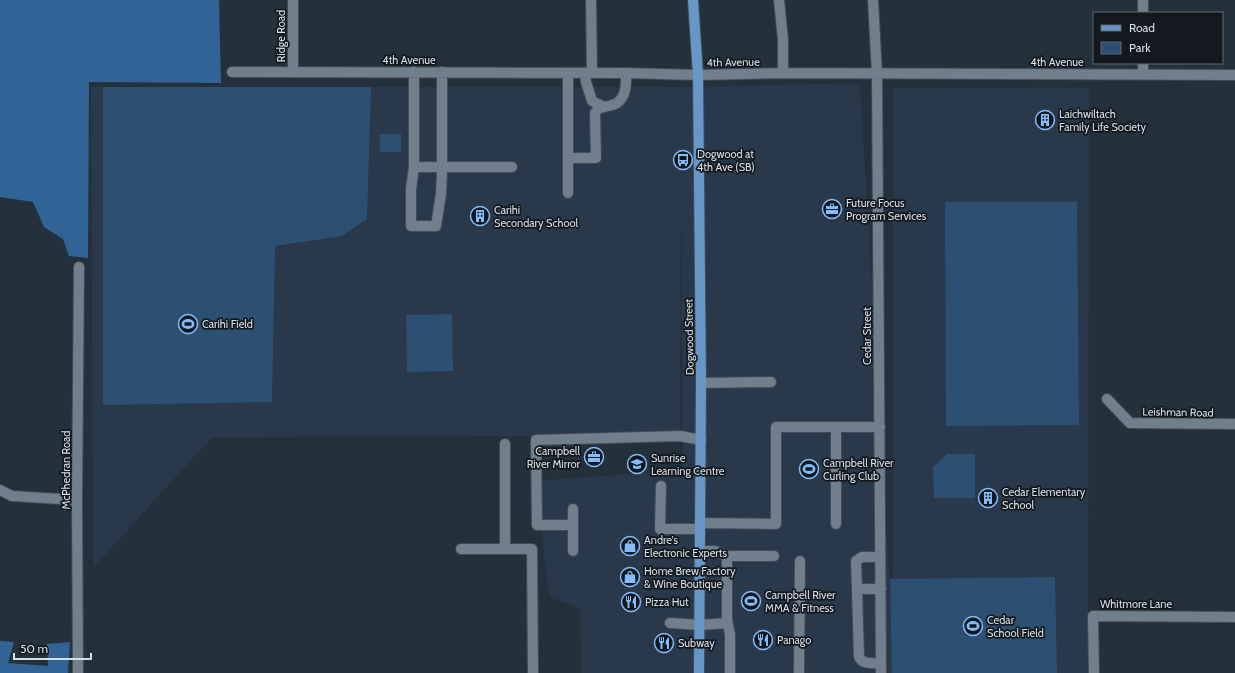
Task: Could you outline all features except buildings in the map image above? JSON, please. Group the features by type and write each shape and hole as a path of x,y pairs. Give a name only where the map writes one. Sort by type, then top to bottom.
{"main road":[{"name":"Dogwood Street","path":"692,0 698,75 702,383 699,673"}],"street":[{"name":"Ridge Road","path":"293,0 293,72"},
{"path":"591,0 589,73 586,82 592,101 604,107"},
{"path":"779,0 783,40 784,73"},
{"name":"Cedar Street","path":"872,0 877,74 881,668"},
{"path":"1143,0 1143,12"},
{"path":"1143,64 1143,75"},
{"name":"4th Avenue","path":"232,72 626,73 698,75 784,73 1235,75"},
{"path":"414,72 414,167 411,189 411,226 436,226 441,194 442,72"},
{"path":"568,73 568,193"},
{"path":"568,158 596,158 595,113 599,108 616,103 623,95 626,85 626,73"},
{"path":"414,167 512,167"},
{"name":"McPhedran Road","path":"78,673 77,500 79,267"},
{"path":"702,383 771,382"},
{"name":"Leishman Road","path":"1107,399 1130,423 1235,424"},
{"path":"661,486 660,529 700,526 776,524 776,426 880,427"},
{"path":"836,427 836,524"},
{"path":"573,525 537,525 536,440 680,436 701,440"},
{"path":"505,444 505,549"},
{"path":"0,490 12,496 77,500"},
{"path":"573,509 573,550"},
{"path":"461,549 532,550 533,673"},
{"path":"700,551 715,551 727,556 774,556"},
{"path":"727,556 727,623 730,634 730,673"},
{"path":"880,557 862,557 856,561 859,657 866,663 881,668"},
{"path":"799,673 800,562"},
{"path":"857,589 881,589"},
{"name":"Whitmore Lane","path":"1094,673 1093,616 1235,617"},
{"path":"670,623 700,625 727,623"}],"shaded area":[{"path":"0,0 219,0 221,83 89,82 88,258 69,256 63,239 44,227 33,202 0,197"},
{"path":"860,83 893,641 893,88 1089,88 1088,673 581,673 580,608 549,597 536,481 683,470 681,186 680,436 212,437 93,568 91,87 680,87"},
{"path":"0,641 14,642 8,663 48,666 47,644 70,642 68,673 0,673"}],"green space":[{"name":"Carihi Field","path":"103,87 371,87 367,219 342,236 275,246 272,402 103,405"},
{"path":"380,134 401,134 401,152 380,152"},
{"path":"945,202 1077,202 1079,425 946,426"},
{"path":"452,314 453,371 407,372 406,315"},
{"path":"947,454 975,454 975,498 934,498 933,467"},
{"name":"Cedar School Field","path":"1055,577 1057,673 892,673 890,579"}],"place":[{"name":"Laichwiltach Family Life Society","path":"1045,120"},
{"name":"Dogwood at 4th Ave (SB)","path":"683,160"},
{"name":"Future Focus Program Services","path":"832,209"},
{"name":"Carihi Secondary School","path":"480,216"},
{"name":"Carihi Field","path":"188,324"},
{"name":"Campbell River Mirror","path":"594,457"},
{"name":"Sunrise Learning Centre","path":"637,464"},
{"name":"Campbell River Curling Club","path":"809,469"},
{"name":"Cedar Elementary School","path":"988,498"},
{"name":"Andre's Electronic Experts","path":"630,546"},
{"name":"Home Brew Factory & Wine Boutique","path":"630,577"},
{"name":"Campbell River MMA & Fitness","path":"751,601"},
{"name":"Pizza Hut","path":"631,602"},
{"name":"Cedar School Field","path":"973,626"},
{"name":"Panago","path":"763,640"},
{"name":"Subway","path":"664,643"}]}
